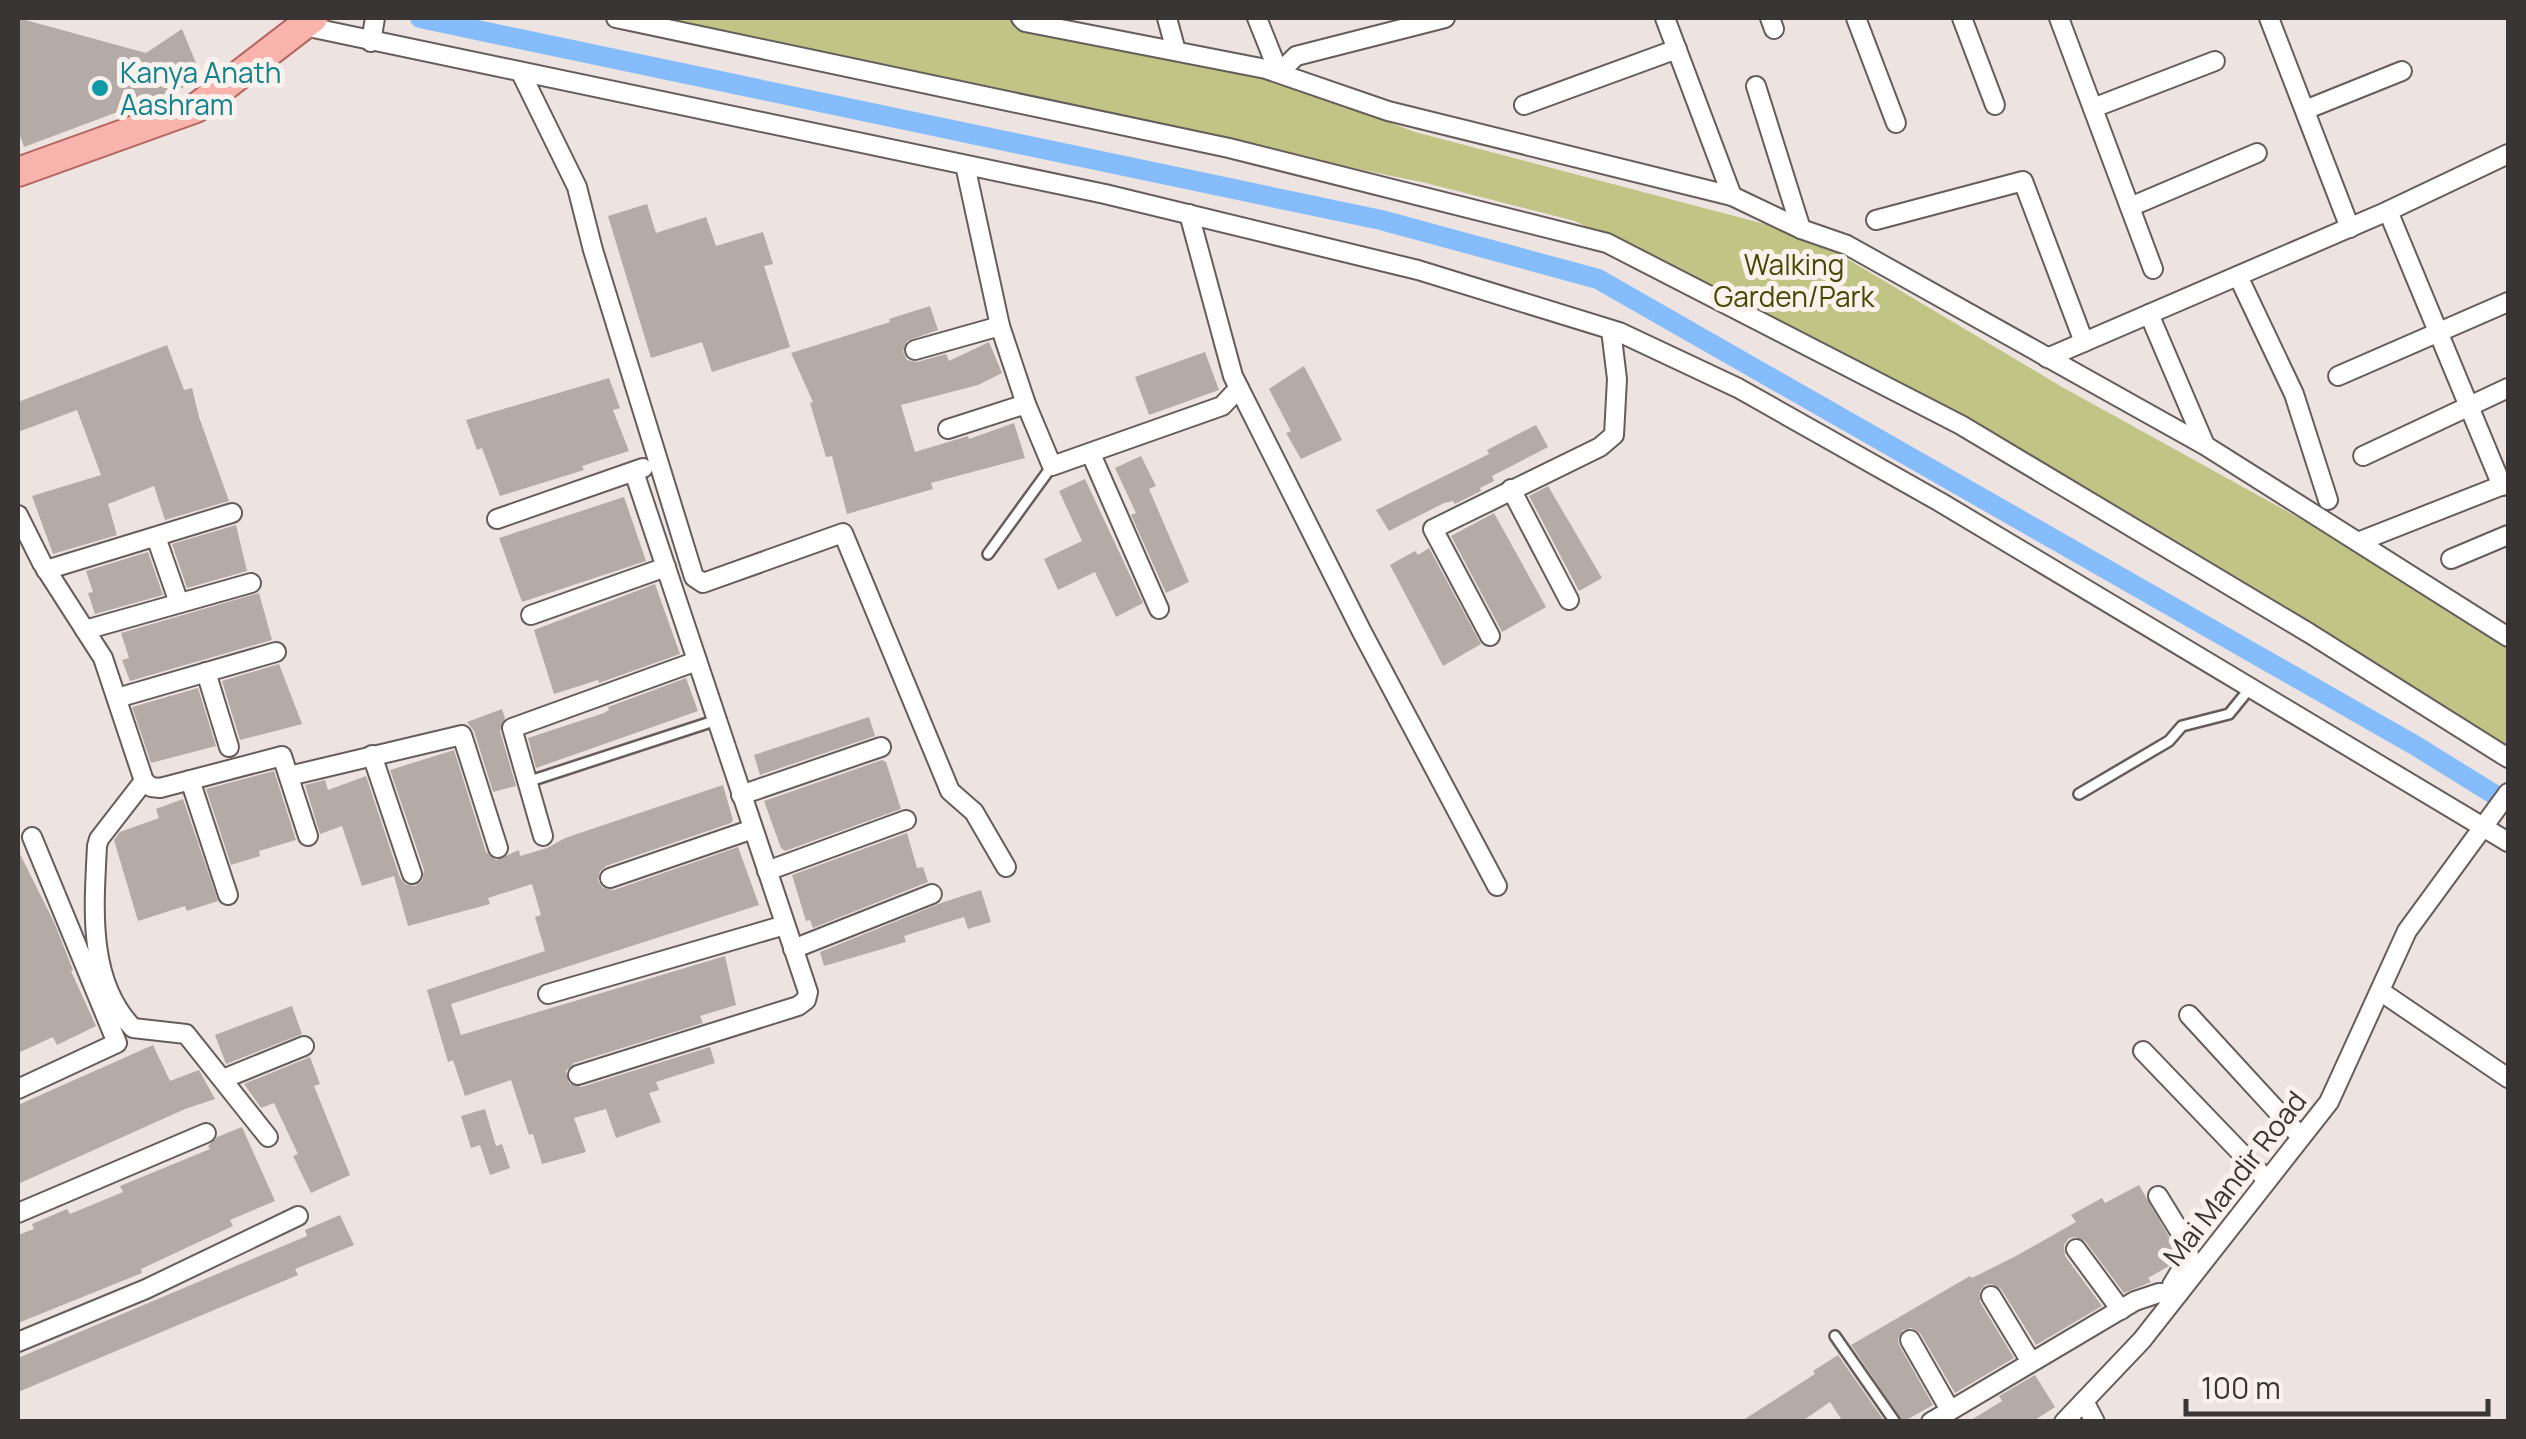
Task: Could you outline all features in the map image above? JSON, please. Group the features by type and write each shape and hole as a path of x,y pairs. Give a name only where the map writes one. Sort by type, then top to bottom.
{"main road":[{"path":"18,172 196,108 309,21"}],"street":[{"path":"616,18 1228,148 1607,243 1961,425 2508,758"},
{"path":"1020,18 1279,73 1388,111 1732,196 1847,246 2206,446 2508,637"},
{"path":"1167,18 1176,51"},
{"path":"1257,18 1279,73"},
{"path":"1279,73 1296,56 1445,18"},
{"path":"1665,18 1732,196"},
{"path":"1856,18 1896,123"},
{"path":"1962,18 1995,106"},
{"path":"2058,18 2152,268"},
{"path":"2277,20 2305,110 2350,228"},
{"path":"309,21 373,31 521,73 1189,214 1418,270 1611,330 1738,388 1940,502 2251,688 2490,820 2508,842"},
{"path":"1524,104 1676,49"},
{"path":"2092,108 2216,62"},
{"path":"2305,110 2402,70"},
{"path":"521,73 578,187 590,239 697,582 843,533 950,791 974,812 1006,867"},
{"path":"1756,86 1801,229"},
{"path":"2130,207 2257,153"},
{"path":"2047,358 2350,228 2508,154"},
{"path":"964,165 1000,326 1052,466 1222,406 1239,388"},
{"path":"1876,220 2023,181 2084,342"},
{"path":"2358,542 2505,484 2388,211"},
{"path":"1189,214 1227,360 1239,388 1362,632 1497,886"},
{"path":"2238,276 2294,394 2328,500"},
{"path":"2338,376 2508,302"},
{"path":"2149,314 2206,446"},
{"path":"914,350 1000,326"},
{"path":"1490,636 1432,529 1600,447 1614,435 1618,379 1611,330"},
{"path":"2364,456 2508,388"},
{"path":"948,429 1026,404"},
{"path":"1091,454 1158,608"},
{"path":"497,519 659,463"},
{"path":"578,1075 798,1006 806,1000 808,992 634,472"},
{"path":"1511,490 1569,600"},
{"path":"46,570 232,513"},
{"path":"18,515 46,570 103,658 144,780 151,787 160,788 282,756 308,836"},
{"path":"2451,559 2508,535"},
{"path":"156,536 179,603"},
{"path":"531,614 666,567"},
{"path":"85,630 252,583"},
{"path":"117,698 276,652"},
{"path":"543,836 512,728 697,661"},
{"path":"206,672 230,747"},
{"path":"289,776 462,735 498,848"},
{"path":"742,794 882,747"},
{"path":"372,756 412,874"},
{"path":"144,780 96,846 98,963 132,1028 186,1034 268,1137"},
{"path":"190,780 228,896"},
{"name":"Mai Mandir Road","path":"2064,1422 2142,1340 2172,1294 2328,1102 2407,931 2508,793"},
{"path":"767,870 906,820"},
{"path":"610,878 753,829"},
{"path":"18,1088 117,1042 32,837"},
{"path":"794,949 932,894"},
{"path":"548,994 785,925"},
{"path":"2380,991 2508,1078"},
{"path":"2190,1014 2301,1137"},
{"path":"223,1080 304,1046"},
{"path":"2143,1051 2267,1180"},
{"path":"18,1213 206,1133"},
{"path":"1931,1422 2145,1296 2172,1294 2190,1257 2188,1246 2158,1196"},
{"path":"18,1342 146,1289 298,1216"},
{"path":"2076,1249 2121,1310"},
{"path":"1991,1296 2031,1362"},
{"path":"1910,1340 1950,1410"},
{"path":"2084,1401 2096,1422"}],"lane":[{"path":"988,554 1052,466"},
{"path":"2079,794 2165,744 2182,726 2229,714 2251,688"},
{"path":"527,782 717,720"},
{"path":"1836,1336 1895,1422"}],"green space":[{"name":"Walking Garden/Park","path":"662,18 1006,18 1291,85 1415,132 1807,235 2062,387 2357,550 2508,646 2508,747 2345,649 1781,326 1575,221 1426,183 939,83"}],"building":[{"name":"Kanya Anath Aashram","path":"18,18 146,53 182,29 203,80 24,147 18,130"},
{"path":"647,204 656,233 706,217 716,246 763,232 773,264 764,266 790,347 712,372 702,342 651,358 608,216"},
{"path":"930,306 938,330 907,341 903,352 907,360 917,362 946,354 949,361 989,342 1002,373 978,385 901,405 915,452 1014,423 1025,458 931,483 933,489 847,514 832,456 826,457 810,403 813,402 791,353"},
{"path":"167,345 184,390 192,388 229,501 165,520 154,486 108,504 117,535 53,554 32,496 101,475 77,410 18,432 18,402"},
{"path":"1205,352 1219,390 1149,415 1135,377"},
{"path":"1304,366 1342,440 1301,459 1269,389"},
{"path":"609,378 620,408 613,410 629,451 582,466 584,470 500,496 482,448 477,450 466,420"},
{"path":"1536,425 1548,447 1492,476 1494,481 1481,491 1455,504 1444,503 1389,531 1376,510 1489,454 1487,450"},
{"path":"1141,456 1156,486 1149,489 1189,582 1166,593 1115,468"},
{"path":"1085,479 1143,603 1116,617 1095,572 1058,590 1044,559 1082,541 1059,491"},
{"path":"1548,486 1602,578 1579,591 1529,496"},
{"path":"624,497 646,561 522,602 499,538"},
{"path":"1494,513 1546,607 1502,632 1451,536"},
{"path":"236,525 247,571 187,588 172,544"},
{"path":"1429,548 1481,644 1443,666 1390,565"},
{"path":"148,552 163,595 95,614 86,571"},
{"path":"655,584 680,654 599,683 598,680 554,694 534,630"},
{"path":"259,593 272,640 130,681 122,660 129,658 121,633"},
{"path":"279,664 302,724 240,740 222,681"},
{"path":"686,678 698,711 536,768 528,738 604,713 608,707"},
{"path":"198,688 216,746 151,763 132,707"},
{"path":"502,709 505,718 500,731 516,786 493,792 474,731 467,722"},
{"path":"869,717 875,736 760,775 754,755"},
{"path":"454,750 486,852 496,860 519,850 520,856 547,848 565,838 723,785 731,823 606,866 598,881 603,888 614,890 738,847 759,905 451,1004 461,1035 725,956 736,1005 700,1016 703,1023 574,1063 566,1071 569,1083 581,1087 710,1047 715,1063 656,1082 659,1090 649,1093 661,1122 616,1138 606,1109 574,1118 586,1152 542,1164 511,1080 465,1096 453,1060 448,1062 427,990 545,951 535,917 541,915 532,884 488,898 490,904 408,926 394,876 362,886 342,826 320,834 305,785 325,780 328,790 366,776 400,878 415,886 422,881 424,870 390,770"},
{"path":"882,760 886,762 901,809 785,851 781,848 764,801"},
{"path":"274,771 296,840 259,851 260,856 231,865 206,789"},
{"path":"183,799 218,901 187,911 185,906 138,921 114,840 120,832 159,818 156,809"},
{"path":"907,833 917,868 923,867 928,882 813,928 810,920 806,921 792,875"},
{"path":"18,850 54,922 96,1026 57,1045 53,1037 18,1053"},
{"path":"981,890 991,922 968,929 964,917 904,936 906,942 824,966 820,952"},
{"path":"292,1006 302,1034 226,1064 215,1035"},
{"path":"153,1045 170,1081 199,1070 215,1099 18,1184 18,1105"},
{"path":"310,1057 320,1084 314,1086 350,1175 311,1193 274,1103 261,1108 244,1084"},
{"path":"485,1109 496,1146 502,1144 510,1168 490,1175 480,1145 471,1148 461,1116"},
{"path":"242,1127 275,1201 230,1220 233,1226 141,1269 142,1273 18,1323 18,1235 34,1229 32,1224 67,1209 70,1214 123,1192 120,1186 210,1149 208,1146 217,1137"},
{"path":"2139,1185 2176,1249 2169,1266 2148,1278 2151,1282 2124,1293 2085,1241 2069,1238 2064,1245 2065,1256 2102,1306 2036,1345 2001,1289 1985,1285 1980,1291 1980,1302 2014,1358 1955,1393 1920,1333 1911,1328 1903,1330 1899,1345 1933,1405 1903,1422 1851,1345 1970,1276 2016,1256 2076,1222 2071,1215 2102,1198 2105,1203"},
{"path":"340,1215 354,1245 295,1269 298,1275 18,1392 18,1358 307,1236 305,1230"},
{"path":"1838,1355 1885,1422 1843,1422 1830,1402 1801,1422 1740,1422 1815,1374 1813,1371"},
{"path":"2035,1375 2055,1407 2032,1422 1968,1422 2002,1401 1999,1396"}],"waterway":[{"path":"420,18 1381,220 1598,279 2416,746 2508,803"}],"place":[{"name":"Kanya Anath Aashram","path":"100,88"}]}
